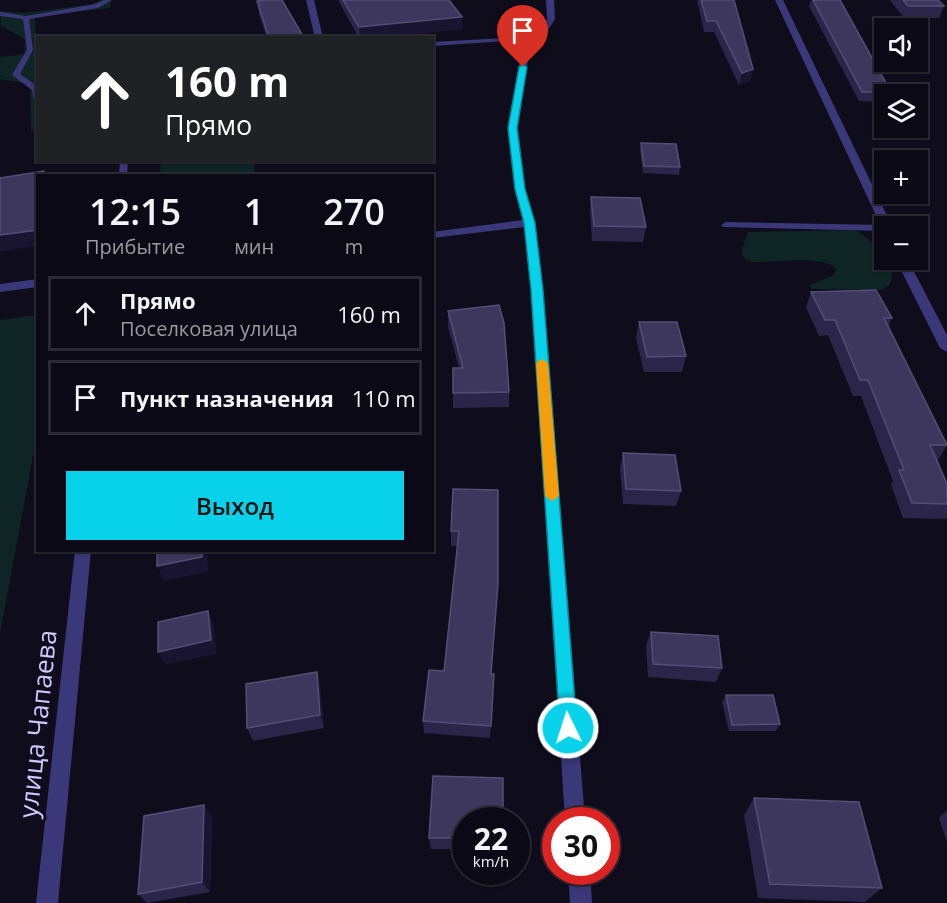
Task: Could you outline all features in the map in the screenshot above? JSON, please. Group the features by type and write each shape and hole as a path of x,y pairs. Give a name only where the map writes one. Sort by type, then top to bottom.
{"street":[{"path":"310,0 319,36"},
{"path":"550,0 552,20 538,37 526,46 513,128 520,189 529,223 537,290 574,807"},
{"path":"779,0 881,216"},
{"path":"434,235 529,223"},
{"path":"907,270 947,348"},
{"path":"0,288 36,283"},
{"name":"улица Чапаева","path":"47,903 83,552"},
{"path":"580,885 581,903"}],"lane":[{"path":"0,14 26,18 98,6 109,0"},
{"path":"26,18 30,50 16,75 36,89"},
{"path":"434,44 538,37"},
{"path":"726,225 874,227"}],"green space":[{"path":"101,0 111,0 110,8 35,17 36,127 31,133 30,84 0,79 0,57 24,54 25,40 1,25 0,11 24,13 92,4"},
{"path":"161,162 254,162 255,174 160,174"},
{"path":"854,230 874,245 874,270 890,270 892,277 889,285 881,290 811,289 810,285 834,275 836,269 830,264 810,260 753,262 746,260 741,252 748,232"},
{"path":"36,315 36,440 0,633 0,320"}],"building":[{"path":"282,0 303,36 268,36 257,1"},
{"path":"343,0 449,0 462,17 359,27"},
{"path":"701,0 734,0 753,69 742,73 716,21 707,21"},
{"path":"813,0 840,0 874,61 874,72 880,72 887,84 874,84 874,92 862,92"},
{"path":"903,0 938,0 944,6 908,6"},
{"path":"641,143 676,144 680,167 644,166"},
{"path":"44,171 45,174 36,174 36,230 0,235 0,178"},
{"path":"591,197 640,198 646,227 594,226"},
{"path":"876,290 892,318 884,318 947,445 930,445 947,484 947,504 912,503 899,470 904,470 868,380 860,380 835,320 825,320 811,292"},
{"path":"499,305 504,323 509,392 453,393 453,368 463,368 448,311"},
{"path":"639,322 677,322 686,356 647,357"},
{"path":"623,453 675,455 681,491 626,489"},
{"path":"453,489 498,490 498,583 491,674 494,674 491,726 423,721 429,670 444,671 459,531 451,531"},
{"path":"157,552 202,552 202,557 157,566"},
{"path":"208,611 211,640 158,652 158,622"},
{"path":"651,632 718,636 722,668 653,664"},
{"path":"317,672 320,715 247,728 246,684"},
{"path":"726,695 773,695 780,724 732,725"},
{"path":"433,776 503,778 503,807 452,807 452,838 429,838"},
{"path":"754,798 859,802 882,888 770,884"},
{"path":"204,805 202,882 138,894 144,816"}],"slow traffic":[{"path":"542,363 552,496"}],"route":[{"path":"523,67 513,128 520,189 529,223 537,290 568,728"}]}
